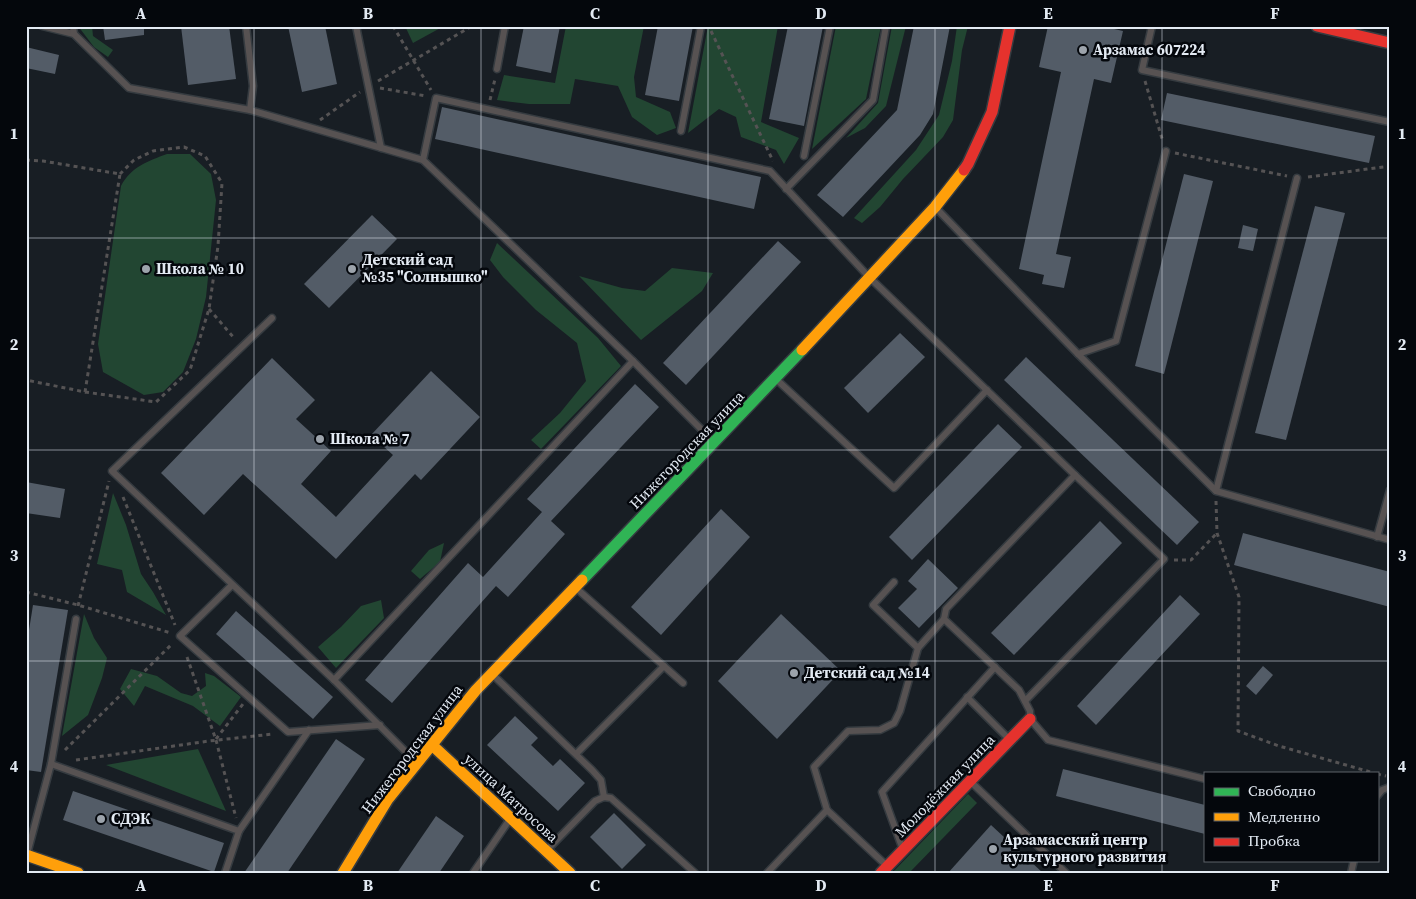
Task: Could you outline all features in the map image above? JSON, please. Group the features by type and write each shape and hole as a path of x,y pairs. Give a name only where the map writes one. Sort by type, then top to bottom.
{"street":[{"name":"Нижегородская улица","path":"343,873 388,799 476,690 715,443 935,207 968,164 992,112 1010,26"},
{"path":"1317,26 1390,43"},
{"name":"Молодёжная улица","path":"885,869 1030,719"},
{"name":"улица Матросова","path":"432,745 570,873"},
{"path":"26,855 78,873"}],"lane":[{"path":"42,26 74,34 129,88 250,110 423,160 633,360 715,443"},
{"path":"73,26 74,34"},
{"path":"246,26 253,86 250,110"},
{"path":"356,26 381,148"},
{"path":"497,69 505,26"},
{"path":"681,131 701,26"},
{"path":"804,156 830,26"},
{"path":"786,188 873,100 886,26"},
{"path":"1152,26 1142,70 1390,122"},
{"path":"423,160 436,98 770,172 870,277 1164,559 1025,701"},
{"path":"1078,354 1116,341 1166,151"},
{"path":"1216,491 1298,178"},
{"path":"935,207 1078,354 1216,491 1390,540"},
{"path":"272,318 112,471 334,680 417,762"},
{"path":"334,680 633,360"},
{"path":"776,378 894,488 987,390"},
{"path":"885,869 827,810 814,767 848,731 880,730 894,724 900,711 918,648 944,619 946,609 1075,475"},
{"path":"1377,537 1390,490"},
{"path":"894,582 873,605 918,648"},
{"path":"232,584 180,636 288,732 380,724"},
{"path":"575,588 683,683"},
{"path":"26,855 51,764 76,619"},
{"path":"944,619 1020,690 1030,711 1030,719 1048,740 1204,779"},
{"path":"576,754 664,666"},
{"path":"903,851 882,792 995,667"},
{"path":"492,674 601,780 604,797"},
{"path":"967,697 1010,740"},
{"path":"226,873 240,831 309,730"},
{"path":"51,764 240,831"},
{"path":"971,781 1066,873"},
{"path":"1378,795 1382,790 1390,787"},
{"path":"546,851 595,801 604,797 611,798 695,873"},
{"path":"766,873 827,810"},
{"path":"473,873 510,818"}],"path":[{"path":"393,26 436,98"},
{"path":"310,127 368,86 472,26"},
{"path":"709,26 773,162"},
{"path":"488,110 497,69"},
{"path":"1142,70 1166,151 1298,178 1390,166"},
{"path":"368,86 436,98"},
{"path":"26,380 85,392 156,402 190,370 209,309 218,246 222,183 205,156 184,147 153,151 134,160 120,174 85,392"},
{"path":"26,160 120,174"},
{"path":"209,309 234,339 243,346"},
{"path":"76,619 112,471"},
{"path":"1216,491 1217,533 1239,597 1238,731 1279,746 1372,772"},
{"path":"1164,559 1190,560 1217,533"},
{"path":"26,592 78,605 180,636 51,764"},
{"path":"216,740 248,697"},
{"path":"51,764 216,740 288,732"}],"green space":[{"path":"78,26 92,26 93,36 113,50 108,57 94,47"},
{"path":"405,26 444,26 413,43"},
{"path":"566,26 644,26 634,77 636,97 670,112 676,128 657,135 632,117 618,86 575,79 570,104 529,104 497,100 504,75 555,83"},
{"path":"708,26 778,26 761,122 799,138 784,164 776,150 741,137 736,117 719,109 688,133"},
{"path":"836,26 881,26 866,99 812,149"},
{"path":"892,26 906,26 886,106 865,128 846,138 878,103"},
{"path":"957,26 968,26 962,50 953,120 943,137 903,179 880,207 862,223 854,218 916,150 939,115 952,61"},
{"path":"167,154 190,154 211,174 216,200 206,297 196,339 183,372 163,392 144,395 103,372 98,344 121,186 135,169"},
{"path":"497,243 598,338 621,366 541,449 531,440 560,413 586,381 577,343 536,310 503,277 490,260"},
{"path":"672,268 713,273 702,291 641,340 579,276 622,288 645,291"},
{"path":"113,493 126,525 141,574 166,615 127,592 122,570 97,564"},
{"path":"444,543 440,562 420,579 411,571 429,550"},
{"path":"381,600 384,618 336,668 318,647 361,606"},
{"path":"84,614 94,638 107,658 102,678 88,715 62,736"},
{"path":"131,669 157,676 181,693 192,696 206,686 205,673 214,676 241,697 220,726 193,706 145,686 134,706 120,689"},
{"path":"198,749 226,811 106,765"},
{"path":"968,794 977,803 909,873 892,873"}],"building":[{"path":"103,26 144,26 144,35 105,40"},
{"path":"181,26 229,26 236,79 188,85"},
{"path":"288,26 325,26 337,84 302,92"},
{"path":"524,26 560,26 551,73 516,66"},
{"path":"658,26 693,26 679,101 645,95"},
{"path":"788,26 823,26 804,126 769,119"},
{"path":"914,26 950,26 933,114 920,135 843,217 817,195 897,110"},
{"path":"1048,26 1101,26 1123,31 1111,83 1094,79 1056,254 1071,257 1064,288 1042,284 1044,275 1019,269 1061,72 1039,67"},
{"path":"26,47 59,55 55,74 26,68"},
{"path":"1167,93 1375,136 1369,163 1161,120"},
{"path":"442,107 761,177 754,209 435,139"},
{"path":"1184,174 1213,181 1164,374 1135,366"},
{"path":"1315,206 1345,213 1286,440 1255,433"},
{"path":"372,215 397,239 329,308 304,284"},
{"path":"1243,225 1258,229 1253,251 1238,248"},
{"path":"778,241 801,262 686,385 663,363"},
{"path":"900,333 925,357 868,413 844,388"},
{"path":"1026,357 1199,522 1177,545 1004,380"},
{"path":"272,358 315,400 296,419 331,451 301,484 336,517 393,455 371,435 431,371 480,417 421,480 415,474 336,559 243,474 204,515 161,473"},
{"path":"635,384 659,407 551,521 565,534 508,597 496,586 392,703 365,680 468,563 483,577 542,512 527,499"},
{"path":"998,424 1022,447 912,560 889,537"},
{"path":"26,482 65,489 60,518 26,513"},
{"path":"721,509 750,537 661,635 631,607"},
{"path":"1100,521 1122,543 1014,655 991,633"},
{"path":"1243,533 1390,572 1390,607 1234,565"},
{"path":"928,559 958,588 919,628 898,608 917,589 908,581"},
{"path":"1180,595 1200,614 1096,725 1077,706"},
{"path":"33,605 68,610 41,772 26,770 26,649"},
{"path":"236,611 333,697 313,719 216,634"},
{"path":"781,614 841,671 777,739 718,681"},
{"path":"1263,666 1273,675 1256,695 1246,686"},
{"path":"515,716 538,738 531,745 553,766 560,759 585,783 558,811 487,745"},
{"path":"336,739 365,759 287,873 244,873"},
{"path":"1063,769 1204,805 1204,834 1056,796"},
{"path":"73,791 224,843 214,872 63,820"},
{"path":"614,813 646,845 622,869 590,837"},
{"path":"436,816 464,836 439,873 397,873"},
{"name":"Арзамасский центр культурного развития","path":"991,825 1043,873 948,873"}],"traffic: fast":[{"path":"582,580 802,350"}],"traffic: slow":[{"path":"802,350 935,207 964,170"},
{"path":"343,873 388,799 476,690 582,580"},
{"path":"432,745 570,873"},
{"path":"26,855 78,873"}],"traffic: jam":[{"path":"964,170 992,112 1010,26"},
{"path":"1317,26 1390,43"},
{"path":"881,873 1030,719"}],"place":[{"name":"Арзамас 607224","path":"1083,50"},
{"name":"Школа № 10","path":"146,269"},
{"name":"Детский сад №35 \"Солнышко\"","path":"352,269"},
{"name":"Школа № 7","path":"320,439"},
{"name":"Детский сад №14","path":"794,673"},
{"name":"СДЭК","path":"101,819"},
{"name":"Арзамасский центр культурного развития","path":"993,849"}]}
